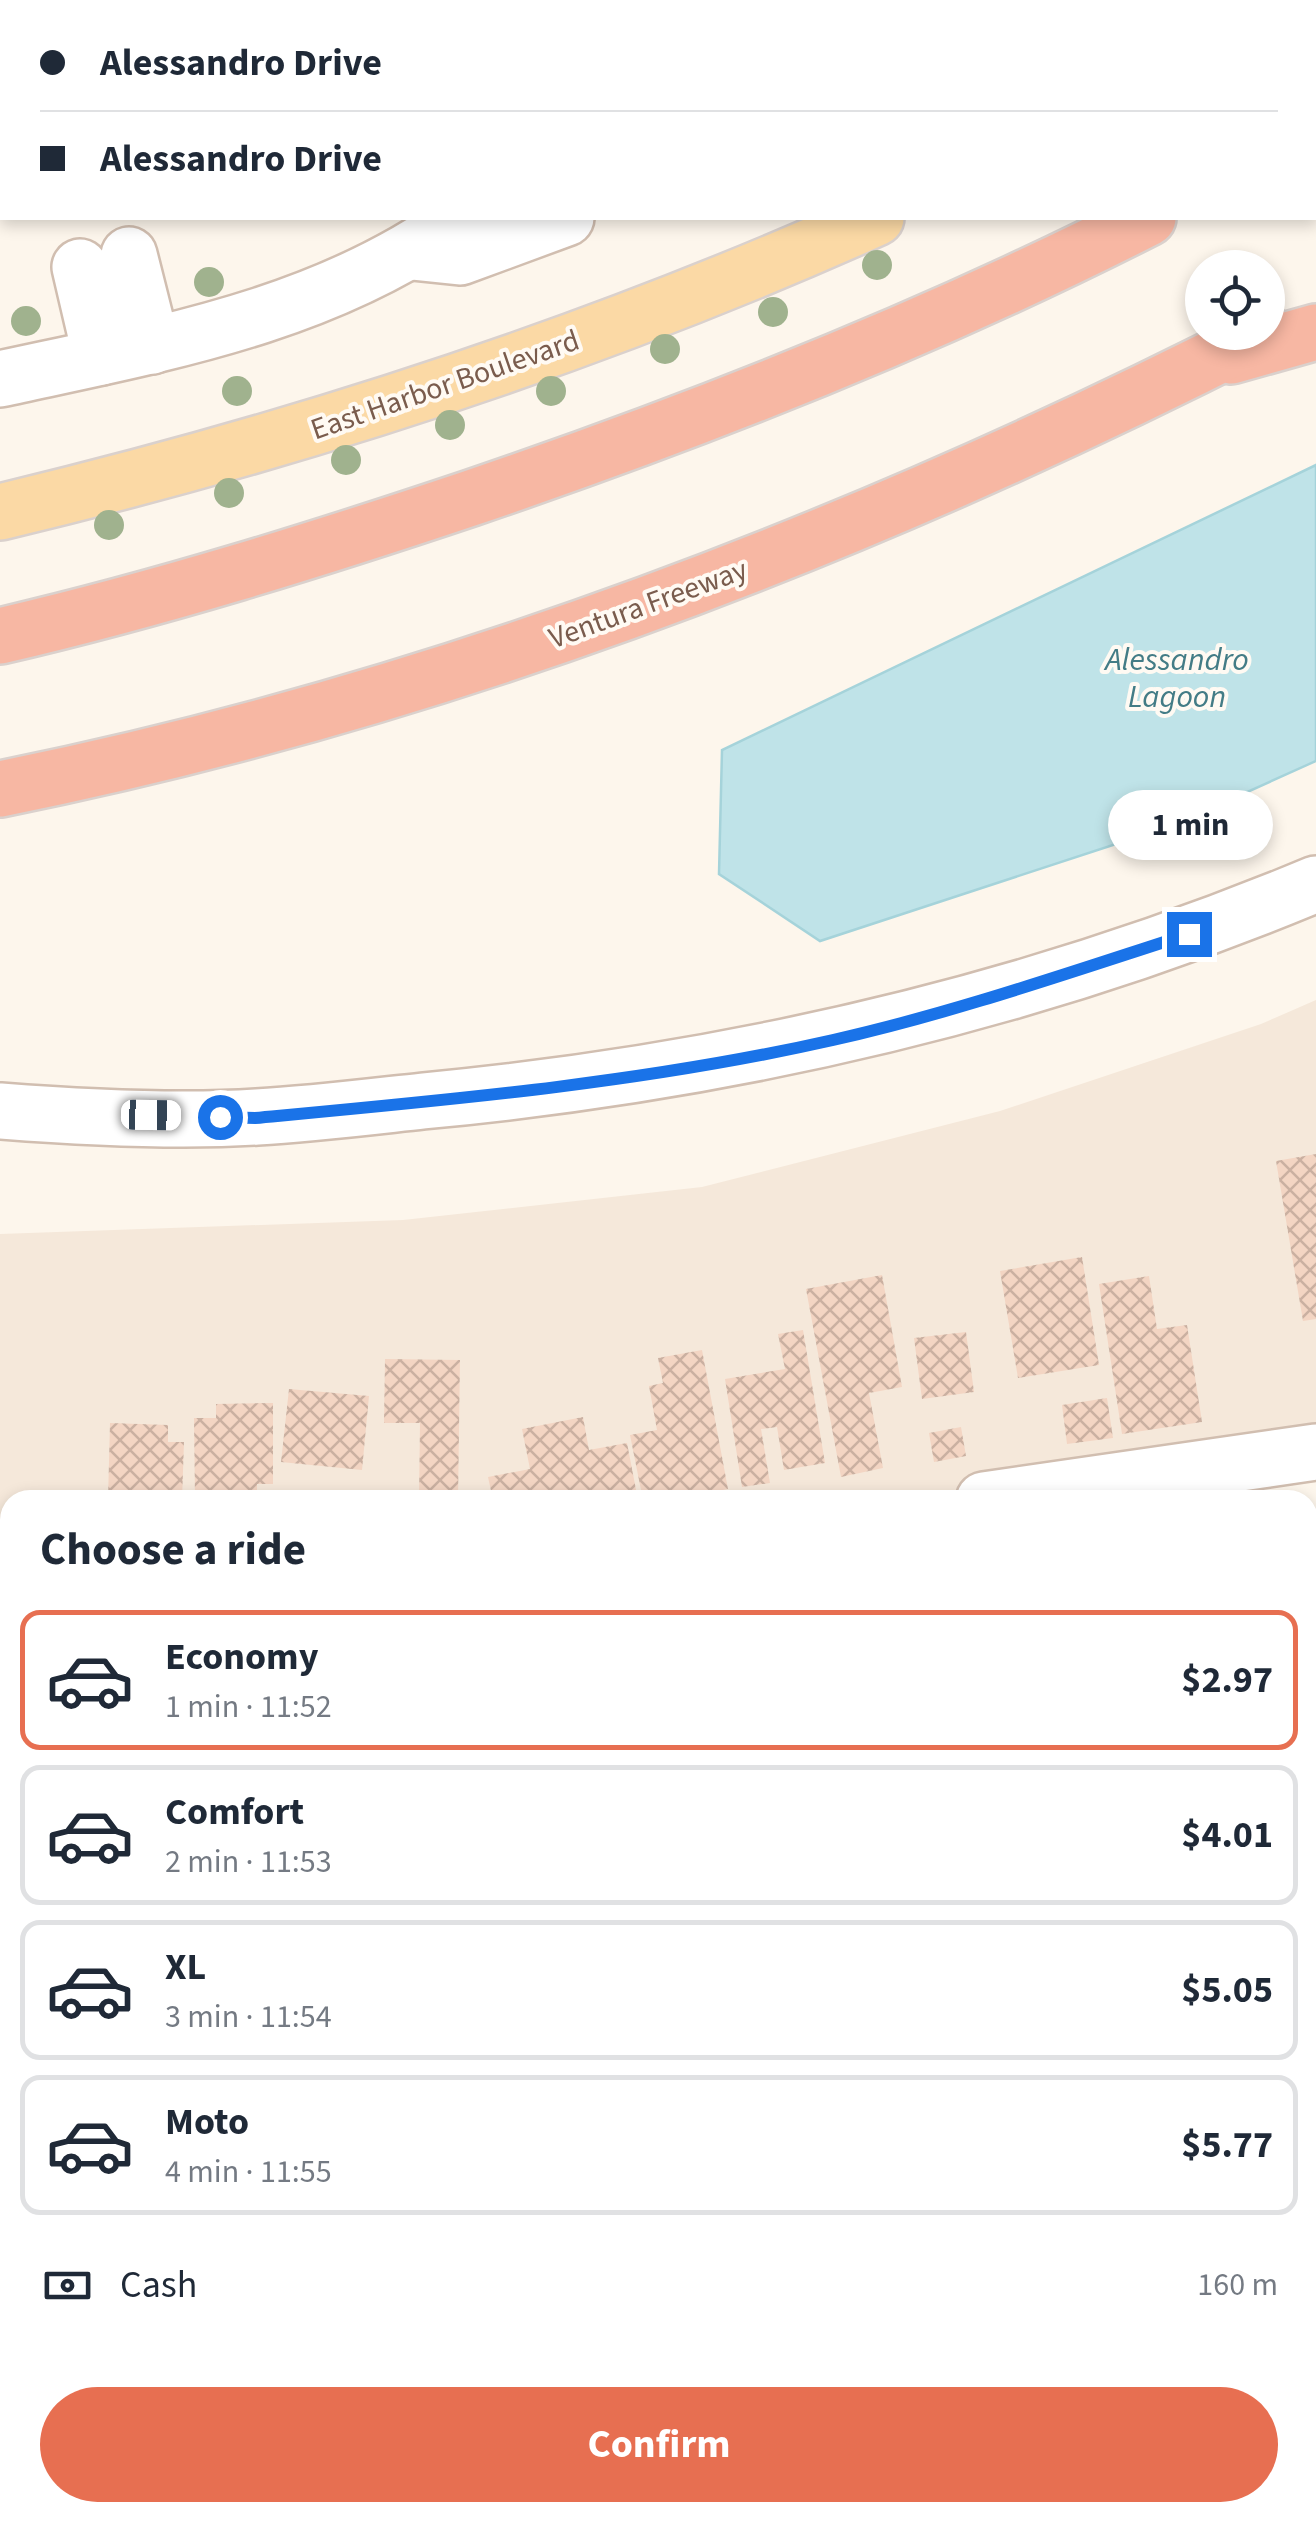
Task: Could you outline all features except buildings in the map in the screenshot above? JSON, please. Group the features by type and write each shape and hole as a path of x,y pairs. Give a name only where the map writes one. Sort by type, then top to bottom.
{"highway":[{"path":"0,636 308,553 582,460 802,377 1144,220"},
{"name":"Ventura Freeway","path":"1285,322 1316,306"},
{"path":"1200,366 1316,332"},
{"name":"Ventura Freeway","path":"0,789 99,769 290,720 522,650 733,574 922,494 1231,350"}],"main road":[{"name":"East Harbor Boulevard","path":"0,512 214,458 416,398 696,296 871,220"}],"street":[{"path":"0,378 126,352 338,290 412,252 456,220"},
{"path":"412,252 460,257 561,220"},
{"path":"104,261 126,352"},
{"path":"0,1111 255,1118 612,1079 833,1040 1001,994 1222,923 1316,884"},
{"path":"1053,1490 1316,1452"}],"shaded area":[{"path":"1316,1000 1316,1452 1053,1490 0,1490 0,1234 403,1220 702,1187 1000,1111 1261,1024"}],"water":[{"name":"Alessandro Lagoon","path":"1316,465 1316,761 1174,825 820,941 719,874 722,750"}],"route":[{"path":"220,1117 255,1118 556,1088 833,1040 1020,989 1189,934"}]}
